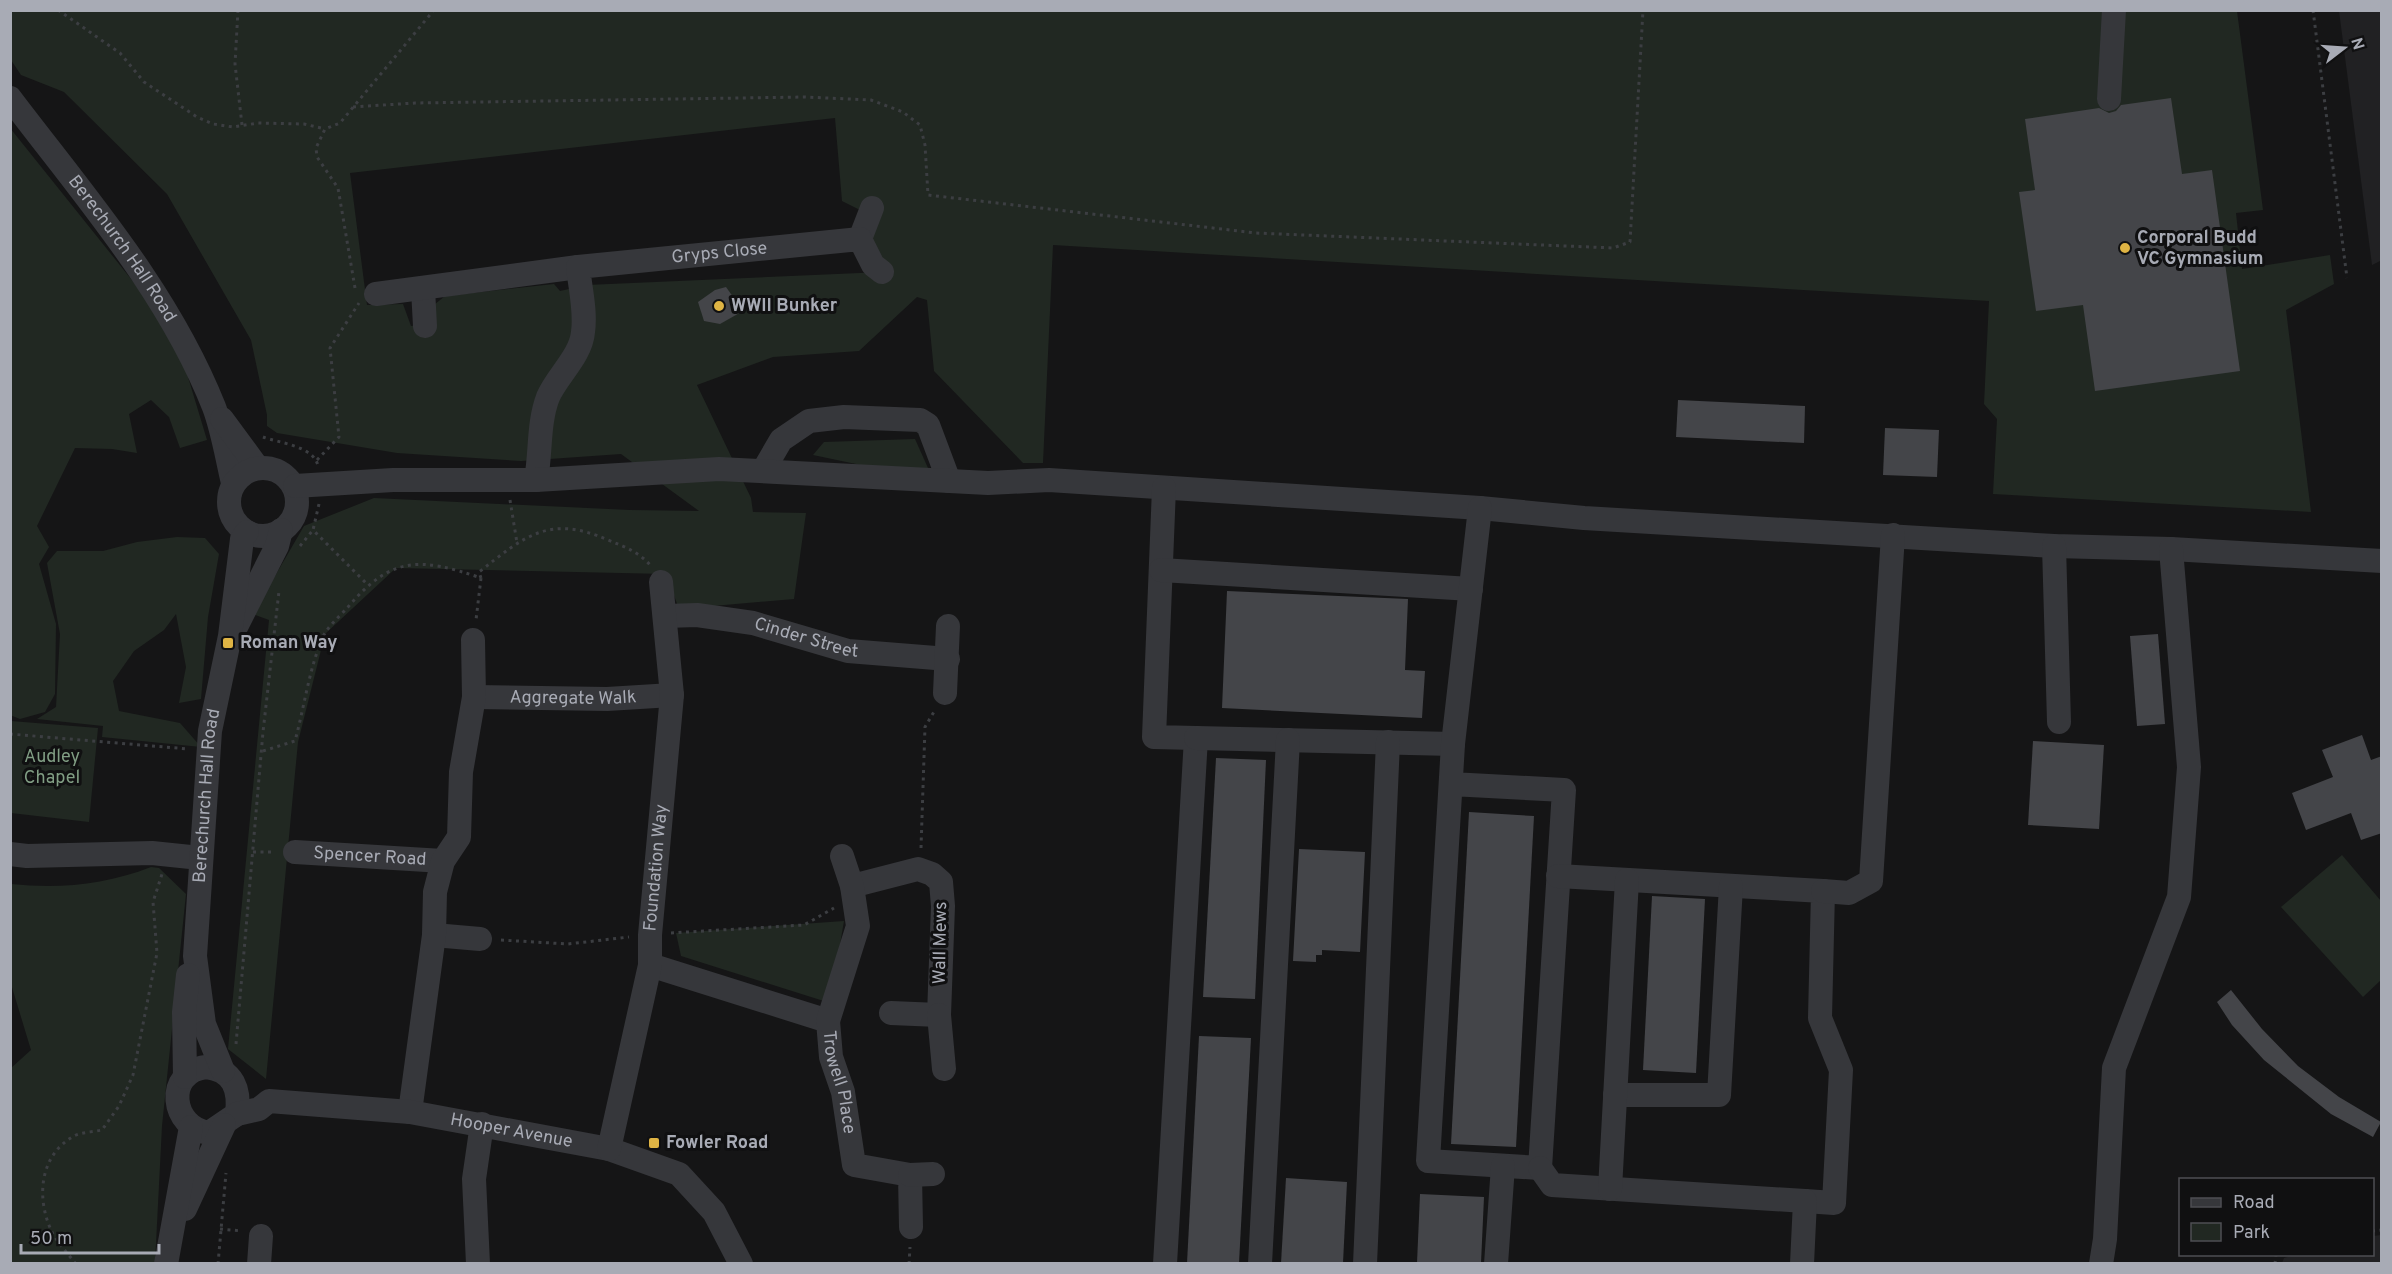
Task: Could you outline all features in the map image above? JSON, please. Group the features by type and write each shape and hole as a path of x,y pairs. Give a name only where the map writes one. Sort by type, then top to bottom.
{"street":[{"path":"2109,99 2114,10"},
{"name":"Berechurch Hall Road","path":"10,98 117,236 174,322 215,410 233,483"},
{"path":"872,208 860,239 873,265 882,272"},
{"name":"Gryps Close","path":"376,294 578,267 860,239"},
{"path":"536,480 541,452 541,431 549,397 564,374 583,334 578,267"},
{"path":"423,289 425,326"},
{"name":"Berechurch Hall Road","path":"215,410 258,468"},
{"path":"763,471 781,440 809,421 844,417 920,420 928,425 949,481"},
{"path":"295,486 297,506 290,520 281,530 268,537 247,532 235,520 229,492 233,483 258,468 276,472 295,486 393,480 536,480 719,469 988,483 1049,480 1480,508 1584,518 2054,546 2171,549 2382,561"},
{"path":"1164,488 1154,737 1453,744"},
{"path":"1480,508 1453,744 1428,1161 1540,1168"},
{"name":"Berechurch Hall Road","path":"230,636 242,619 277,546 281,530"},
{"name":"Berechurch Hall Road","path":"176,1221 189,1202 230,1120 239,1096 230,1068 204,1024 195,956 209,750 230,636 242,539 247,532"},
{"path":"1558,876 1849,893 1870,881 1893,535"},
{"path":"2054,546 2059,722"},
{"path":"2101,1263 2105,1239 2114,1068 2178,897 2189,767 2171,549"},
{"path":"1161,570 1471,589"},
{"name":"Foundation Way","path":"609,1149 650,965 650,935 672,695 661,582"},
{"name":"Cinder Street","path":"664,616 697,615 753,623 848,651 948,659"},
{"path":"945,693 948,626"},
{"path":"410,1112 434,935 435,892 443,861 459,837 460,771 474,697 473,640"},
{"name":"Aggregate Walk","path":"474,697 608,699 672,695"},
{"path":"1165,1263 1196,738"},
{"path":"1260,1263 1288,740"},
{"path":"1365,1263 1388,742"},
{"path":"1451,784 1564,790 1540,1168 1552,1185 1834,1203 1841,1070 1820,1018 1823,891"},
{"name":"Spencer Road","path":"295,852 443,861"},
{"path":"10,854 168,855 200,858"},
{"path":"828,1021 858,926 852,885 843,856"},
{"path":"852,885 918,869"},
{"name":"Wall Mews","path":"918,869 932,874 941,882 943,906 939,1015"},
{"path":"1610,1189 1627,880"},
{"path":"1615,1095 1719,1095 1731,886"},
{"path":"434,935 480,939"},
{"name":"Berechurch Hall Road","path":"166,1263 176,1221 191,1127 179,1104 177,1088 185,1077 184,1012 189,967 195,956"},
{"name":"Trowell Place","path":"650,965 828,1021 831,1057 843,1092 854,1165 910,1175 933,1174"},
{"path":"891,1013 939,1015 944,1069"},
{"path":"185,1077 197,1068 230,1068 261,1090 269,1101"},
{"name":"Hooper Avenue","path":"230,1120 259,1109 269,1101 410,1112 609,1149 679,1174 714,1212 741,1263"},
{"path":"191,1127 209,1133 230,1120"},
{"path":"478,1263 474,1179 482,1124"},
{"path":"1496,1263 1503,1166"},
{"path":"910,1175 910,1227"},
{"path":"1802,1263 1805,1201"},
{"path":"260,1263 261,1236"}],"path":[{"path":"58,10 120,53 144,82 197,117 213,124 304,124 325,129 340,123 434,10"},
{"path":"238,10 235,64 242,125"},
{"path":"353,107 415,103 805,97 871,100 903,112 921,125 926,145 928,195 1256,233 1613,248 1630,242 1643,10"},
{"path":"2313,10 2347,278"},
{"path":"317,460 339,437 330,348 359,303 338,188 317,157 316,148 325,129"},
{"path":"507,480 517,543"},
{"path":"473,640 481,578 479,572 530,535 571,526 639,553 651,566 653,581 661,582"},
{"path":"293,555 313,530"},
{"path":"263,751 295,741 322,637 367,584 387,570 407,566 443,565 481,578"},
{"path":"230,1068 280,582"},
{"path":"918,869 925,727 945,693"},
{"path":"10,734 209,750"},
{"path":"76,1263 54,1236 40,1193 53,1154 75,1135 102,1130 119,1106 133,1075 157,953 153,902 168,855"},
{"path":"218,1263 227,1165"}],"shaded area":[{"path":"2339,11 2381,11 2382,260 2372,265"},
{"path":"2381,1235 2381,1263 2282,1263 2284,1258 2291,1256 2374,1256 2374,1236"}],"green space":[{"name":"Corporal Budd VC Gymnasium","path":"10,11 2237,11 2263,210 2236,213 2242,269 2330,255 2334,284 2286,310 2311,512 1993,494 1997,419 1984,404 1989,301 1053,245 1043,463 1023,463 934,371 927,300 917,297 859,351 773,357 697,385 751,498 753,512 806,513 794,599 679,609 666,574 396,568 325,634 298,742 266,1079 228,1049 269,620 253,614 304,526 374,498 699,511 621,454 521,461 397,453 277,433 267,426 267,415 251,340 167,194 64,92 21,75 11,60","holes":["835,118 842,201 872,216 867,254 883,272 587,285 560,291 554,284 445,296 429,309 427,323 411,326 403,304 367,305 350,173"]},
{"path":"10,128 143,294 185,367 207,440 180,448 169,417 151,400 129,414 137,453 112,449 75,448 37,526 49,547 39,564 56,624 55,694 45,712 20,719 10,715"},
{"path":"915,439 928,468 875,468 813,455 824,442"},
{"path":"177,537 205,538 219,554 208,617 201,699 179,703 186,667 176,614 164,630 134,651 113,681 119,711 180,723 201,747 102,737 103,726 37,719 56,707 60,634 47,563 57,551 103,551 137,542"},
{"name":"Audley Chapel","path":"11,721 98,728 89,822 11,813"},
{"path":"2342,855 2381,901 2381,980 2363,997 2281,907"},
{"path":"151,867 159,868 186,894 162,1126 155,1263 11,1263 10,1069 31,1050 11,984 11,884 64,886 99,882"},
{"path":"844,921 830,1003 681,956 676,933"}],"building":[{"name":"Corporal Budd VC Gymnasium","path":"2171,98 2182,174 2212,170 2240,371 2095,391 2083,305 2036,311 2019,192 2035,190 2025,119 2099,108 2109,113 2116,111 2121,105"},
{"name":"WWII Bunker","path":"726,287 743,311 720,324 704,321 698,302 715,290"},
{"path":"1678,400 1805,406 1804,443 1676,437"},
{"path":"1885,428 1939,430 1937,477 1883,475"},
{"path":"1227,591 1408,599 1405,670 1425,671 1422,718 1222,708"},
{"path":"2158,634 2165,724 2137,726 2130,636"},
{"path":"2362,735 2371,760 2382,756 2382,833 2361,840 2351,813 2306,830 2292,793 2333,777 2322,750"},
{"path":"2033,741 2104,745 2099,829 2028,825"},
{"path":"1216,758 1266,760 1255,999 1203,997"},
{"path":"1469,812 1534,816 1516,1147 1451,1144"},
{"path":"1299,849 1365,852 1360,952 1322,950 1322,955 1316,955 1316,962 1293,961"},
{"path":"1652,896 1705,899 1696,1073 1643,1070"},
{"path":"2231,990 2262,1029 2298,1066 2339,1097 2381,1122 2373,1137 2331,1114 2264,1060 2232,1025 2217,1002"},
{"path":"1199,1036 1251,1038 1239,1263 1187,1263"},
{"path":"1286,1178 1347,1182 1343,1263 1281,1263"},
{"path":"1420,1194 1484,1197 1481,1263 1417,1263"}],"place":[{"name":"Corporal Budd VC Gymnasium","path":"2125,248"},
{"name":"WWII Bunker","path":"719,306"},
{"name":"Roman Way","path":"228,643"},
{"name":"Fowler Road","path":"654,1143"}]}
